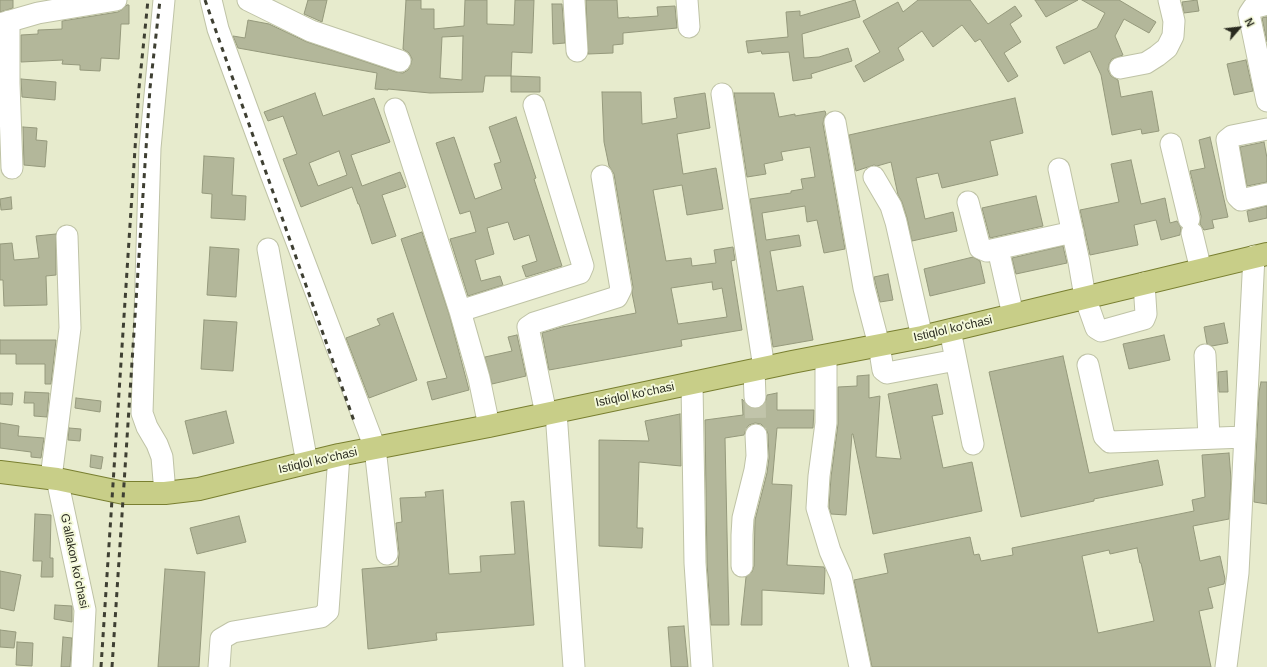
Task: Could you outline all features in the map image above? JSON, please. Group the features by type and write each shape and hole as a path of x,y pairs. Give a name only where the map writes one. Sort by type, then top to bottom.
{"main road":[{"name":"Istiqlol ko'chasi","path":"0,472 54,479 124,493 165,493 199,489 340,455 922,337 1261,255"}],"street":[{"path":"12,168 5,23 38,13 116,0"},
{"path":"164,0 150,148 142,413 147,427 157,444 162,457 165,493"},
{"path":"211,0 218,29 271,174 375,448 387,554"},
{"path":"248,0 311,31 400,61"},
{"path":"574,0 577,51"},
{"path":"687,0 689,27"},
{"path":"1120,68 1146,63 1167,48 1173,36 1174,21 1169,0"},
{"path":"1267,4 1253,8 1249,14 1267,101"},
{"path":"722,94 759,369 755,397"},
{"path":"460,311 580,273 583,266 534,105"},
{"path":"395,109 460,311 479,378 489,426"},
{"path":"835,122 864,288 879,345 883,370 888,373 956,360"},
{"path":"1267,130 1232,136 1227,140 1237,196 1241,200 1267,194"},
{"path":"1171,144 1201,270"},
{"path":"1058,169 1073,232 1085,297 1096,328 1101,331 1144,319 1146,314 1144,283"},
{"path":"574,667 551,413 528,328 534,323 617,297 621,289 602,176"},
{"path":"874,177 891,206 896,222 922,337"},
{"path":"968,202 980,248 987,251 1073,232"},
{"name":"Gʻallakon koʻchasi","path":"67,236 70,328 54,479 85,610 82,667"},
{"path":"998,248 1013,315"},
{"path":"268,249 307,463"},
{"path":"1226,667 1238,573 1245,437 1261,255"},
{"path":"950,330 973,444"},
{"path":"1205,355 1209,438"},
{"path":"826,356 826,423 819,476 817,508 830,551 841,576 860,667"},
{"path":"1088,365 1104,436 1110,442 1245,437"},
{"path":"692,384 695,563 702,667"},
{"path":"742,566 743,518 755,470 757,456 756,435"},
{"path":"218,667 221,639 233,632 321,617 328,611 340,455"}],"building":[{"path":"0,0 13,0 13,8 0,12"},
{"path":"308,0 327,0 322,22 304,14"},
{"path":"406,0 421,0 421,9 434,9 434,29 464,26 465,0 487,0 487,24 514,25 515,0 534,0 532,53 512,52 511,76 485,76 483,92 430,93 375,89 377,73 238,48 233,36 245,38 248,20 269,24 307,42 403,73 408,70 412,59 409,53 403,49","holes":["463,36 462,80 440,78 442,37"]},
{"path":"586,0 617,0 618,18 658,16 657,7 675,6 677,28 623,33 623,44 613,45 613,53 588,54"},
{"path":"855,0 860,17 802,34 804,58 819,57 848,48 852,61 811,74 812,78 793,81 789,52 762,54 761,51 748,53 746,41 788,37 786,12 800,11 800,16"},
{"path":"918,0 970,0 988,24 1015,6 1022,16 1010,24 1021,42 1004,53 1018,76 1008,82 980,39 975,42 962,25 933,47 922,31 898,48 904,60 864,82 855,66 880,52 863,21 898,2 903,12"},
{"path":"1035,0 1078,0 1046,17"},
{"path":"1082,0 1119,0 1156,22 1149,33 1124,19 1115,36 1123,55 1112,59 1108,70 1111,76 1118,80 1121,97 1152,91 1159,131 1142,134 1141,129 1112,135 1101,75 1090,51 1064,64 1056,47 1097,28 1105,13"},
{"path":"1197,0 1199,11 1184,13 1182,2"},
{"path":"552,4 562,4 565,43 553,44"},
{"path":"129,5 129,24 121,24 119,59 101,58 100,71 80,70 80,65 62,64 63,60 21,62 21,35 38,34 38,30 62,29 62,21 118,12"},
{"path":"1267,17 1267,42 1262,18"},
{"path":"1246,60 1253,91 1234,95 1227,64"},
{"path":"511,76 540,77 540,92 511,92"},
{"path":"21,79 56,82 55,100 22,97"},
{"path":"602,92 641,92 642,124 677,118 674,98 705,93 710,128 677,134 683,174 716,168 723,209 687,215 682,185 653,190 666,261 691,258 692,266 716,263 714,250 733,247 735,260 731,261 742,330 681,340 682,346 549,370 542,333 562,327 636,313 614,174 609,166 604,142","holes":["712,282 713,290 722,288 727,317 678,324 671,288"]},
{"path":"315,93 323,116 374,98 390,142 351,155 362,186 400,172 406,187 382,195 396,236 372,244 352,187 301,207 283,159 297,154 283,116 268,121 264,112","holes":["339,151 347,175 318,186 309,163"]},
{"path":"734,93 774,93 779,117 825,111 826,114 823,124 845,249 824,253 817,220 807,222 805,206 762,213 766,240 799,235 801,246 770,251 777,291 803,286 813,340 773,347 750,199 791,193 791,191 803,189 801,179 815,177 810,147 781,152 783,160 764,164 766,174 747,177"},
{"path":"1015,98 1023,133 990,141 998,175 942,188 938,173 916,178 925,219 953,212 957,231 912,241 907,218 898,195 891,162 877,166 874,165 856,171 849,135"},
{"path":"516,117 562,266 526,277 522,266 537,261 529,235 514,240 508,222 487,228 494,254 475,260 481,281 500,276 503,285 468,296 450,239 476,232 470,211 460,214 436,143 454,137 475,199 502,189 494,164 501,162 489,127"},
{"path":"23,127 37,128 36,140 47,141 45,167 24,165"},
{"path":"1210,137 1228,217 1212,220 1214,228 1204,230 1200,224 1201,216 1190,171 1205,168 1199,140"},
{"path":"1264,142 1267,158 1267,182 1247,186 1240,147"},
{"path":"204,156 234,158 232,195 246,196 245,220 211,218 212,194 202,193"},
{"path":"1131,160 1141,204 1165,198 1170,223 1177,221 1181,228 1180,235 1161,240 1156,220 1134,225 1138,245 1090,255 1080,210 1119,202 1111,164"},
{"path":"1036,196 1043,226 990,238 982,208"},
{"path":"11,197 12,209 1,210 0,199"},
{"path":"1267,206 1267,218 1249,222 1247,211"},
{"path":"422,232 449,314 469,390 432,400 427,382 447,378 401,239"},
{"path":"56,234 56,275 46,276 47,305 4,306 3,280 0,280 0,244 12,243 14,260 39,258 36,236"},
{"path":"1063,246 1067,263 1016,274 1012,258"},
{"path":"210,247 239,249 236,297 207,295"},
{"path":"973,257 980,261 985,283 930,296 924,269"},
{"path":"888,274 893,300 880,302 874,277"},
{"path":"393,313 417,380 369,398 346,338 380,325 377,319"},
{"path":"204,320 237,322 233,371 201,369"},
{"path":"1224,323 1228,343 1212,346 1207,344 1204,327"},
{"path":"517,335 526,376 492,384 485,357 512,351 508,337"},
{"path":"1164,335 1170,360 1129,369 1123,344"},
{"path":"0,340 56,340 51,384 45,384 45,364 16,364 16,354 0,354"},
{"path":"1063,356 1089,473 1158,460 1163,485 1094,499 1094,501 1021,517 989,372"},
{"path":"1227,371 1228,392 1219,392 1218,372"},
{"path":"869,375 869,398 880,396 876,457 901,459 888,394 937,384 943,414 932,416 943,468 972,462 982,511 873,534 852,434 846,515 831,514 829,507 831,477 838,424 838,387 857,386 857,376"},
{"path":"1261,382 1267,382 1267,504 1254,502 1259,392"},
{"path":"25,392 49,393 47,417 34,416 34,403 24,403"},
{"path":"0,393 13,393 12,405 0,404"},
{"path":"777,393 777,410 814,410 813,428 777,428 772,484 792,485 787,565 824,567 824,594 762,590 762,625 741,625 746,577 752,572 754,566 755,520 767,473 769,458 768,434 766,429 761,424 755,423 749,425 744,435 725,438 729,625 711,625 707,562 705,420 743,415 742,399 749,407 756,409 765,403 767,395"},
{"path":"76,398 101,401 100,412 75,408"},
{"path":"226,411 234,443 193,454 185,421"},
{"path":"680,414 681,466 639,462 637,528 643,528 642,548 599,546 599,440 649,441 645,421"},
{"path":"0,423 19,426 18,436 44,438 41,458 31,457 31,452 0,448"},
{"path":"69,428 81,429 80,441 68,440"},
{"path":"1229,453 1231,479 1229,519 1193,526 1200,561 1220,556 1225,579 1224,584 1208,588 1213,608 1199,611 1211,667 872,667 854,580 888,573 884,554 970,537 974,555 979,554 981,561 1013,555 1012,548 1194,511 1192,500 1205,497 1202,455","holes":["1137,548 1154,621 1098,633 1082,556 1109,550 1110,554"]},
{"path":"91,455 103,457 101,469 90,467"},
{"path":"443,490 449,574 481,572 480,556 515,554 511,502 524,501 534,625 436,633 437,640 368,649 362,569 398,566 399,553 396,523 402,522 400,498 426,497 425,492"},
{"path":"35,514 51,515 50,558 53,558 53,577 41,577 42,561 33,561"},
{"path":"239,516 246,542 197,554 190,528"},
{"path":"165,569 205,572 199,667 158,667"},
{"path":"0,571 21,575 14,611 0,608"},
{"path":"55,605 72,606 72,622 54,619"},
{"path":"684,626 688,667 671,667 668,627"},
{"path":"0,630 16,632 14,648 0,647"},
{"path":"63,637 72,638 70,667 61,667"},
{"path":"17,642 33,643 32,666 16,665"}],"tunnel":[{"path":"755,397 756,435"}],"railway":[{"path":"101,667 139,88 148,0"},
{"path":"112,667 150,88 160,0"},
{"path":"205,0 354,421"}]}
